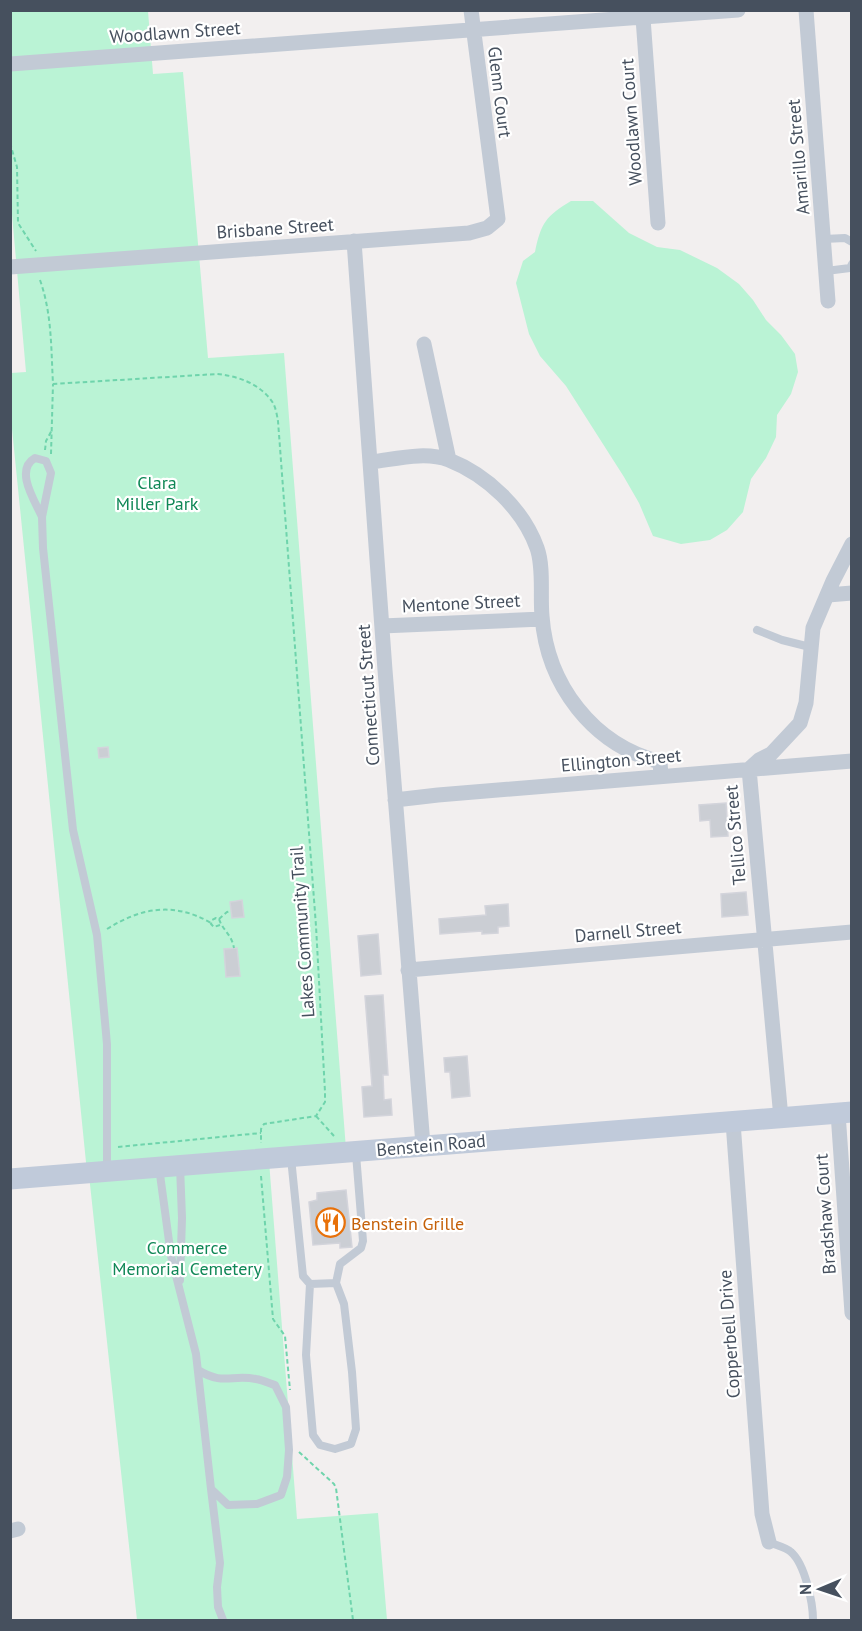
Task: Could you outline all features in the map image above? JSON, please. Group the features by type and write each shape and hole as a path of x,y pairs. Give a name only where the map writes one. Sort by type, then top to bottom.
{"street":[{"name":"Glenn Court","path":"471,10 492,178"},
{"name":"Woodlawn Street","path":"10,64 738,10"},
{"name":"Amarillo Street","path":"806,10 828,301"},
{"name":"Woodlawn Court","path":"643,18 658,223"},
{"name":"Brisbane Street","path":"10,267 469,233 487,228 498,219 492,178"},
{"name":"Connecticut Street","path":"354,241 423,1145"},
{"path":"424,344 449,460"},
{"path":"371,462 440,456 486,481 511,506 529,528 538,551 542,619 547,649 563,689 581,715 608,739 646,759 660,762 661,776"},
{"name":"Tellico Street","path":"781,1118 749,769 759,760 771,754 800,723 807,696 813,628 852,544"},
{"path":"828,595 852,593"},
{"name":"Mentone Street","path":"382,626 542,619"},
{"name":"Ellington Street","path":"395,800 852,761"},
{"name":"Darnell Street","path":"408,970 852,932"},
{"name":"Benstein Road","path":"10,1179 107,1161 169,1166 261,1160 845,1112"},
{"name":"Bradshaw Court","path":"845,1112 852,1313"},
{"name":"Copperbell Drive","path":"733,1122 762,1514 769,1542"}],"lane":[{"path":"824,239 845,238 852,242"},
{"path":"826,271 850,268 852,264"},
{"path":"42,517 25,478 28,463 34,458 42,458 50,465 51,473 42,517 43,548 73,830 97,935 107,1044 107,1161"},
{"path":"758,630 810,647"},
{"path":"291,1156 303,1276 310,1284 306,1355 313,1435 320,1445 335,1449 351,1444 356,1429 344,1304 336,1283 340,1264 361,1248 363,1241 355,1151"},
{"path":"169,1166 182,1218 179,1285"},
{"path":"169,1166 171,1256 198,1370 220,1563 217,1587 218,1606 223,1620"},
{"path":"310,1284 336,1283"},
{"path":"198,1370 211,1378 226,1380 255,1378 275,1385 286,1407 290,1450 287,1477 281,1494 257,1504 228,1505 211,1489"},
{"path":"769,1542 791,1552 806,1577 813,1607 813,1620"}],"path":[{"path":"10,143 17,167 18,223 36,250 37,273 46,296 50,318 53,384 50,465"},
{"name":"Lakes Community Trail","path":"53,384 217,374 249,382 260,389 274,404 279,433 316,926 325,1102 316,1116 264,1124 261,1133"},
{"path":"97,935 139,912 171,909 196,914 215,927 220,925"},
{"path":"211,923 213,919 219,919 231,911"},
{"path":"219,919 220,925 229,933 234,948"},
{"path":"107,1161 117,1147 261,1133 273,1319 285,1336 290,1390"},
{"path":"297,1450 336,1488 353,1620"}],"green space":[{"name":"Clara Miller Park","path":"10,11 148,11 153,74 183,72 208,358 284,353 346,1149 87,1172 11,419 11,373 26,372 10,192"},
{"path":"571,201 593,201 629,233 657,247 680,250 717,268 739,284 795,354 798,372 791,394 777,415 776,437 766,458 751,479 743,512 727,530 710,540 681,544 653,536 639,503 624,477 566,386 540,356 529,334 516,283 523,261 535,252 546,221"},
{"name":"Commerce Memorial Cemetery","path":"269,1161 297,1519 378,1513 387,1620 137,1620 89,1175"}],"building":[{"path":"108,747 109,757 99,758 98,748"},
{"path":"726,803 728,836 711,837 710,820 700,821 699,805"},
{"path":"746,892 748,915 722,917 721,894"},
{"path":"242,900 244,917 232,918 230,902"},
{"path":"508,904 509,926 498,927 498,933 482,934 482,931 440,934 439,919 486,915 485,906"},
{"path":"378,934 381,974 361,976 358,936"},
{"path":"237,948 240,976 226,977 224,949"},
{"path":"383,995 388,1075 383,1075 384,1100 391,1099 392,1115 364,1117 362,1087 372,1086 365,996"},
{"path":"467,1056 470,1096 452,1098 450,1072 445,1072 444,1058"},
{"name":"Benstein Grille","path":"346,1190 352,1247 340,1248 340,1243 313,1245 309,1202 317,1200 317,1193"}],"place":[{"name":"Benstein Grille","path":"330,1223"}]}
